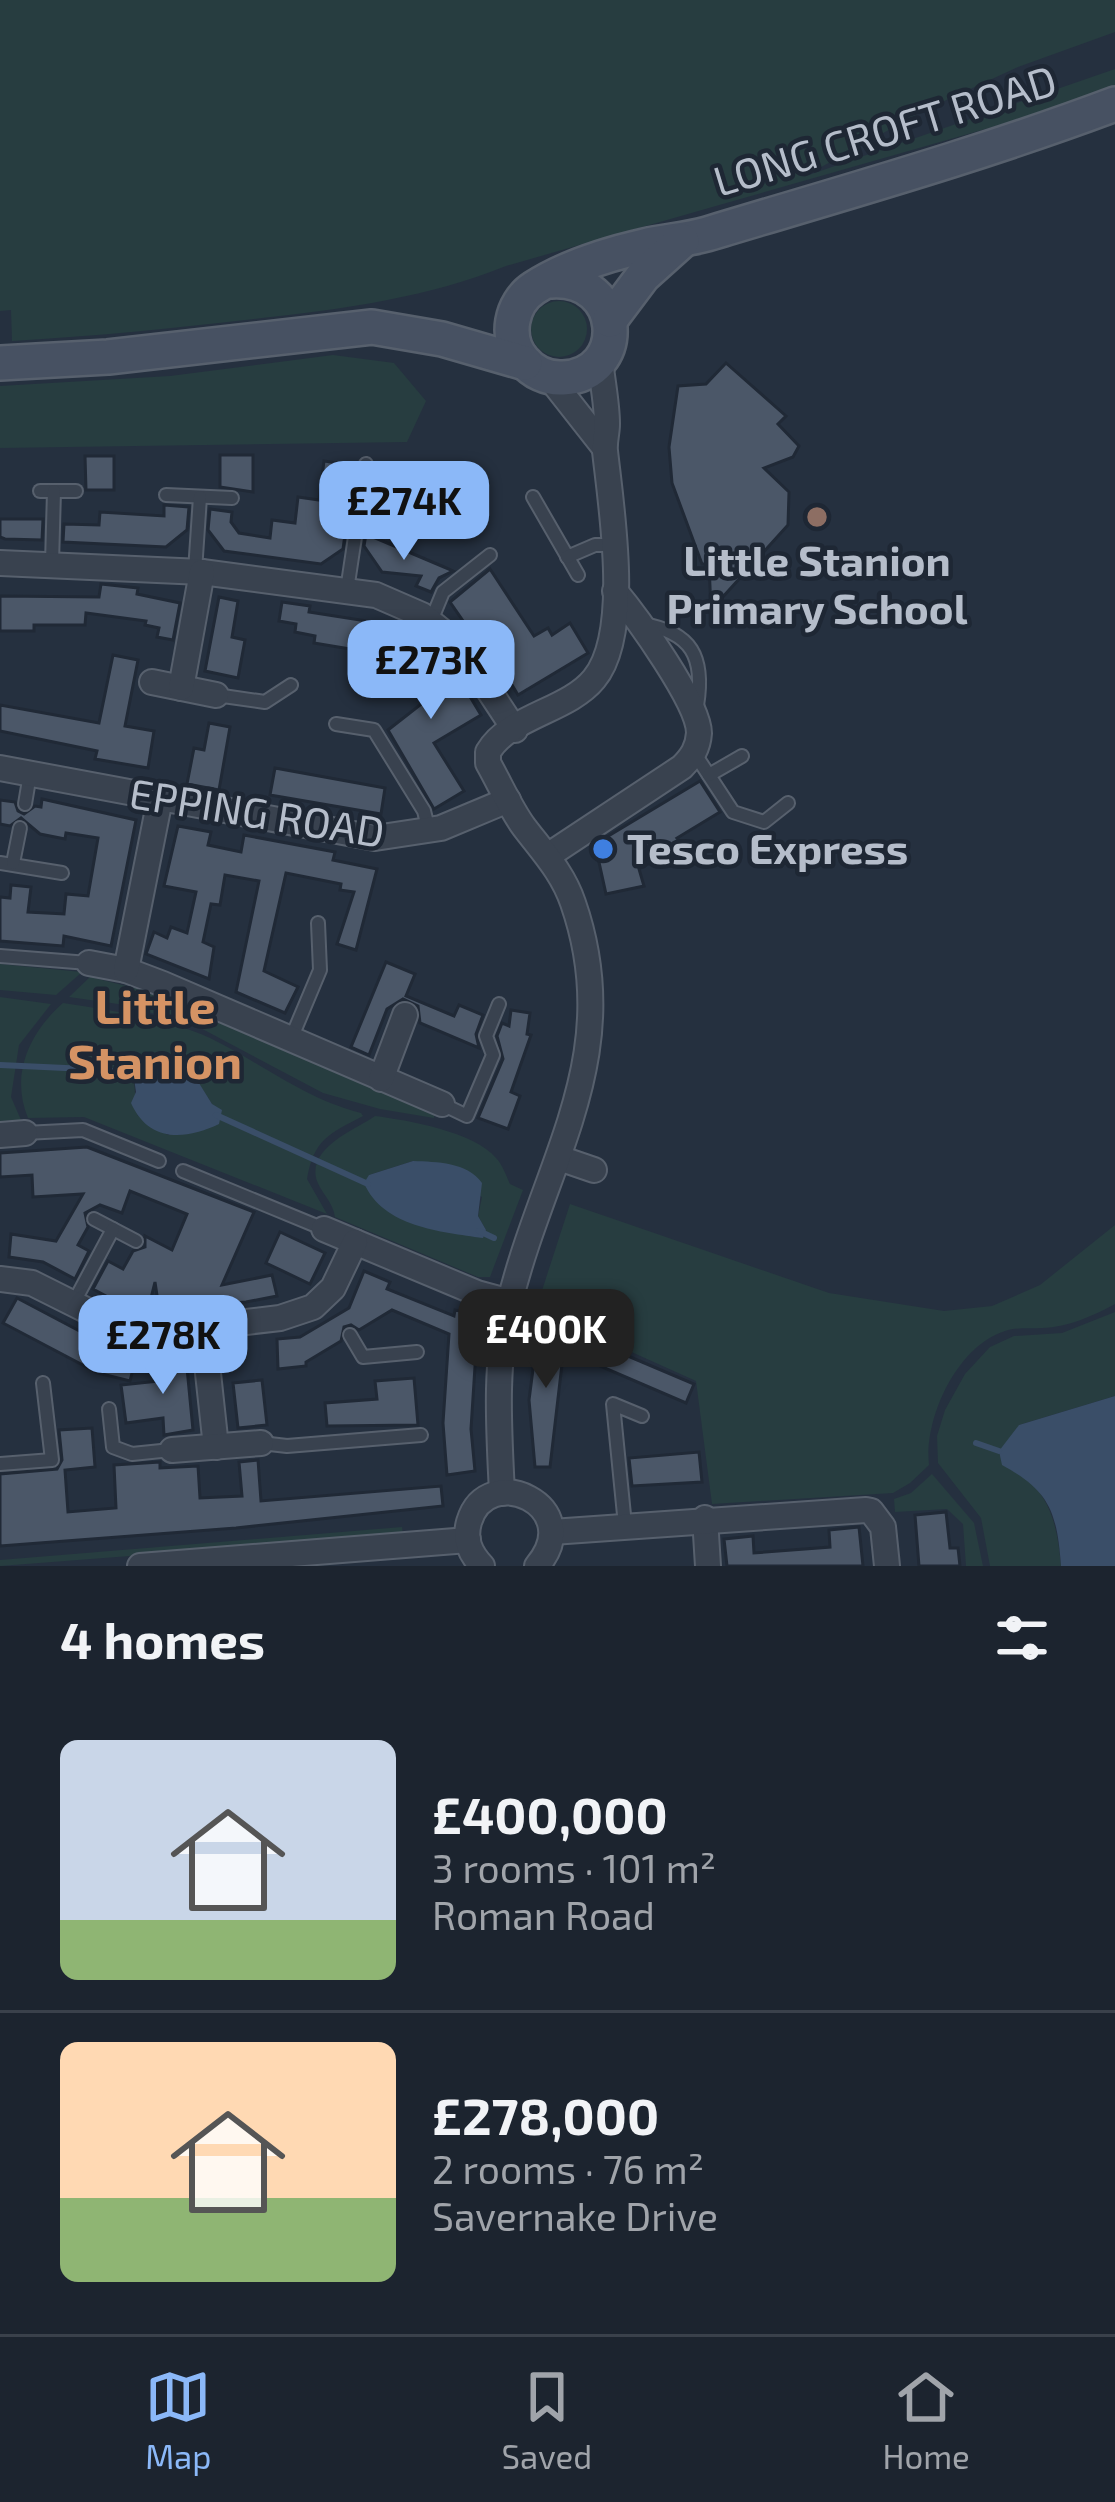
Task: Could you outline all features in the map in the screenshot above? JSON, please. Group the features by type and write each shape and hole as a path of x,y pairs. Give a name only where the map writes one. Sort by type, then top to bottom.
{"street":[{"name":"LONG CROFT ROAD","path":"551,281 605,257 649,244 682,241 1115,104"},
{"name":"LONG CROFT ROAD","path":"610,320 643,276 682,241"},
{"path":"0,363 127,355 372,327 442,339 537,370 570,378 600,359 608,344 610,320 595,292 582,284 551,281 524,296 516,310 512,338 537,370 604,447"},
{"path":"442,339 484,328 516,310"},
{"path":"502,1493 499,1382 510,1302 559,1159 590,1042 592,992 573,902 549,855 508,800 488,763 488,752 492,744 596,678 614,625 616,545 600,359"},
{"path":"0,562 199,572 347,590 401,603 431,621 472,662 514,730"},
{"path":"181,688 199,572"},
{"path":"549,855 682,767 702,764 696,715 615,590"},
{"path":"152,682 216,695"},
{"name":"EPPING ROAD","path":"0,768 374,838 429,831 508,800"},
{"path":"126,970 160,799"},
{"path":"89,963 126,970 442,1104"},
{"path":"381,1079 405,1015"},
{"path":"559,1159 595,1171"},
{"path":"324,1229 510,1302"},
{"path":"0,1280 32,1282 130,1332 203,1327 298,1315 328,1302 355,1242"},
{"path":"203,1327 216,1447"},
{"path":"172,1450 261,1443"},
{"path":"482,1566 468,1540 472,1515 490,1497 516,1492 541,1506 552,1532 537,1566"},
{"path":"552,1532 872,1511 883,1527 887,1566"},
{"path":"705,1519 708,1566"},
{"path":"140,1566 468,1540"}],"lane":[{"path":"347,590 366,464"},
{"path":"52,563 47,491 76,491"},
{"path":"166,495 232,498"},
{"path":"199,572 200,497"},
{"path":"533,497 578,575"},
{"path":"567,557 595,545 616,545"},
{"path":"431,621 443,592 490,555"},
{"path":"216,695 265,702 291,686"},
{"path":"336,724 374,730 424,812 429,831"},
{"path":"742,756 702,764 733,812 764,821 788,803"},
{"path":"25,804 30,774"},
{"path":"20,828 7,863 62,873"},
{"path":"291,1040 320,970 318,923"},
{"path":"0,956 89,963"},
{"path":"442,1104 467,1115 493,1055 486,1036 499,1004"},
{"path":"13,1134 82,1130 158,1161"},
{"path":"183,1171 324,1229"},
{"path":"94,1219 136,1241"},
{"path":"74,1304 113,1229"},
{"path":"350,1336 363,1357 417,1352"},
{"path":"0,1464 52,1460 43,1383"},
{"path":"625,1525 613,1404 642,1416"},
{"path":"109,1409 113,1448 132,1454 172,1450"},
{"path":"261,1443 287,1446 422,1435"}],"green space":[{"path":"0,0 1115,0 1115,32 1018,67 927,109 803,177 1115,69 1115,92 417,294 293,314 12,341 11,310 0,311"},
{"path":"559,301 579,309 587,329 579,349 559,357 539,349 531,329 539,309"},
{"path":"333,355 394,363 426,401 407,442 0,448 0,386 170,376"},
{"path":"0,964 82,972 56,995 0,990"},
{"path":"90,977 159,994 435,1113 434,1118 323,1093 193,1024 69,997"},
{"path":"0,997 51,1004 19,1045 11,1097 21,1120 0,1121"},
{"path":"63,1003 175,1025 210,1038 321,1099 361,1113 363,1116 325,1139 310,1166 307,1179 327,1214 84,1117 28,1118 22,1071 32,1041","holes":["156,1060 188,1067 212,1104 168,1135 137,1115 133,1071"]},
{"path":"375,1116 473,1141 498,1161 510,1184 523,1190 490,1277 478,1277 335,1217 317,1181 319,1159 334,1141","holes":["413,1161 482,1197 478,1216 486,1230 455,1232 424,1218 369,1175"]},
{"path":"570,1204 829,1293 944,1311 992,1306 1040,1285 1115,1225 1115,1304 1062,1326 1005,1331 972,1352 938,1406 929,1465 893,1493 712,1504 696,1381 536,1309"},
{"path":"1115,1312 1115,1396 1019,1425 1023,1476 1047,1505 1061,1566 990,1566 981,1518 938,1463 937,1436 945,1410 965,1374 990,1347 1014,1336 1062,1333"},
{"path":"932,1474 974,1523 983,1566 966,1566 963,1524 947,1509 895,1512 894,1499 911,1493"},
{"path":"402,1527 403,1535 0,1566 0,1560"}],"water":[{"path":"156,1060 189,1067 212,1104 222,1110 219,1124 193,1133 169,1134 139,1116 131,1103 136,1092 133,1071"},
{"path":"413,1161 451,1164 476,1176 482,1183 478,1216 486,1230 483,1238 415,1225 373,1198 364,1183 369,1175"},
{"path":"1115,1396 1115,1566 1061,1566 1048,1505 1031,1484 1002,1465 999,1451 1019,1425"}],"building":[{"path":"726,363 786,416 778,424 799,446 793,457 764,468 789,492 788,525 711,610 709,564 702,564 672,483 669,447 678,386 706,384"},
{"path":"220,455 253,455 253,492 220,487"},
{"path":"85,456 114,456 114,490 86,490"},
{"path":"324,461 352,465 346,516 320,513 346,527 343,549 321,564 224,551 208,530 210,509 232,512 231,522 239,533 270,538 272,520 295,523 298,497 319,500"},
{"path":"388,472 416,475 410,524 381,521"},
{"path":"164,505 189,507 187,530 166,547 63,542 64,524 99,525 100,512 164,516"},
{"path":"0,519 43,519 42,540 0,537"},
{"path":"366,534 453,571 439,578 431,592 416,586 421,576 382,572 364,546"},
{"path":"490,569 534,636 548,628 552,635 570,623 588,653 518,695 493,653 488,657 450,602"},
{"path":"101,584 138,588 137,594 180,603 173,640 157,637 159,628 145,625 146,621 86,613 85,625 0,631 0,596 99,597"},
{"path":"219,597 238,601 232,637 245,640 238,678 205,671"},
{"path":"282,602 310,606 309,612 373,622 368,652 314,643 315,636 295,632 296,624 279,621"},
{"path":"419,634 453,691 463,685 481,715 434,743 464,791 434,809 388,730 424,702 392,650"},
{"path":"113,655 138,660 125,726 154,731 148,768 95,759 97,751 0,731 0,705 99,723"},
{"path":"209,723 230,727 219,790 187,784 194,748 204,750"},
{"path":"275,768 385,788 381,814 270,795"},
{"path":"700,781 720,812 677,838 683,845 639,869 644,886 606,894 595,844"},
{"path":"42,799 136,820 111,946 64,936 63,946 0,941 0,897 10,898 11,885 31,887 28,912 64,914 66,894 88,896 98,838 40,834 21,818 10,826 0,824 0,800 15,802 24,814 41,807"},
{"path":"178,826 211,832 208,845 241,852 244,835 335,852 333,860 377,869 356,950 337,944 354,892 340,890 341,884 286,873 264,971 298,987 285,1013 236,992 259,881 225,875 220,905 211,904 203,942 214,947 209,979 146,954 154,932 167,938 171,927 187,933 196,892 164,886"},
{"path":"386,962 415,974 406,996 454,1016 459,1005 483,1015 476,1034 479,1048 420,1023 418,1006 403,999 387,1009 369,1055 351,1047"},
{"path":"511,1010 530,1013 527,1034 531,1035 511,1092 520,1096 508,1129 478,1118 503,1059 497,1036 502,1023 509,1026"},
{"path":"87,1147 254,1212 222,1285 272,1275 277,1296 159,1309 155,1282 148,1310 132,1310 93,1289 108,1261 123,1269 133,1251 145,1247 145,1236 172,1250 187,1214 130,1191 122,1213 100,1205 85,1213 88,1227 78,1245 89,1251 75,1279 43,1262 9,1257 11,1234 56,1241 83,1194 33,1197 32,1175 0,1177 0,1153"},
{"path":"280,1232 325,1253 310,1284 266,1263"},
{"path":"364,1271 390,1282 387,1289 454,1316 455,1310 482,1315 471,1429 475,1471 447,1475 443,1423 449,1334 392,1310 359,1330 344,1327 341,1341 306,1366 278,1369 277,1339 300,1337 349,1308"},
{"path":"17,1298 110,1347 137,1353 130,1381 98,1373 3,1323"},
{"path":"539,1323 566,1330 550,1467 535,1467 529,1400"},
{"path":"602,1345 694,1384 686,1403 593,1363"},
{"path":"185,1347 193,1430 164,1435 163,1418 126,1423 121,1385 169,1380 165,1350"},
{"path":"414,1378 418,1425 327,1426 325,1403 377,1399 375,1381"},
{"path":"262,1380 267,1425 238,1428 233,1383"},
{"path":"92,1428 95,1467 65,1470 68,1512 116,1508 114,1465 198,1466 200,1498 242,1496 239,1462 258,1460 261,1501 441,1486 443,1506 0,1546 0,1474 57,1469 62,1460 59,1430"},
{"path":"699,1452 702,1482 632,1486 629,1458"},
{"path":"946,1512 950,1548 958,1548 960,1566 919,1566 915,1515"},
{"path":"859,1527 863,1566 727,1566 724,1539 753,1536 754,1553 830,1547 829,1530"}],"waterway":[{"path":"0,1065 109,1070 139,1079"},
{"path":"216,1115 368,1184"},
{"path":"479,1231 494,1238"},
{"path":"976,1443 999,1451"}],"place":[{"name":"Little Stanion Primary School","path":"817,517"},
{"name":"Tesco Express","path":"603,849"}],"district":[{"name":"Little Stanion","path":"155,1034"}]}
